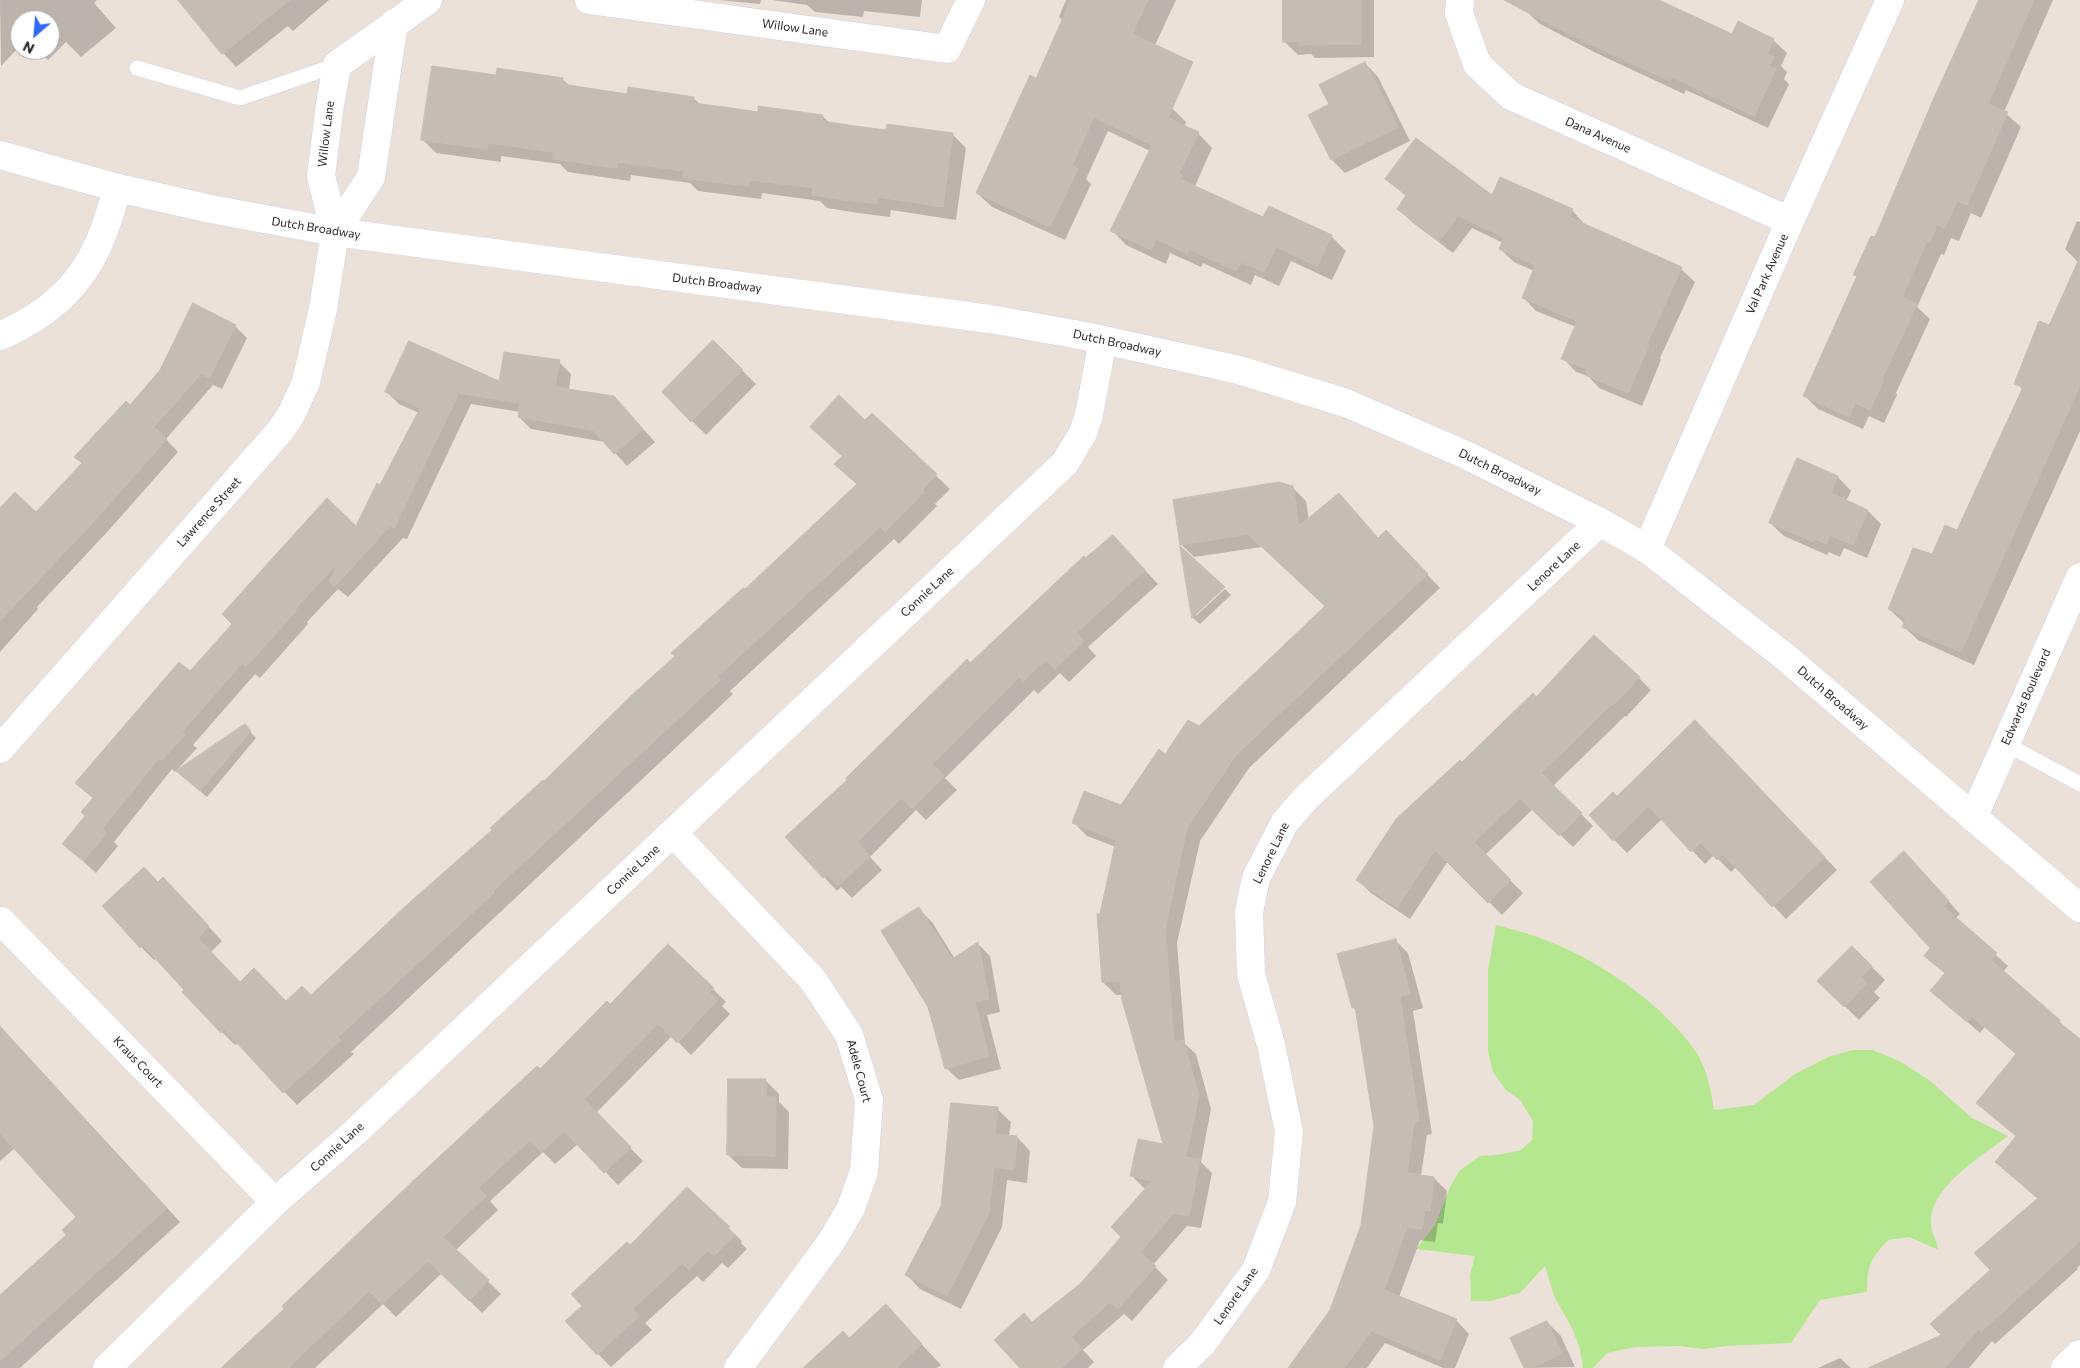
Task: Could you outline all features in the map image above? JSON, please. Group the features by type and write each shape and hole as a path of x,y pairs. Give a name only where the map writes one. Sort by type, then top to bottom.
{"street":[{"path":"337,64 428,0"},
{"name":"Willow Lane","path":"589,0 947,49 971,0"},
{"name":"Dana Avenue","path":"1460,0 1459,13 1477,64 1511,96 1790,221"},
{"name":"Val Park Avenue","path":"1647,549 1790,221 1890,0"},
{"path":"335,232 371,177 394,23"},
{"name":"Willow Lane","path":"335,232 321,176 337,64"},
{"name":"Dutch Broadway","path":"0,155 118,188 237,215 335,232 990,319 1103,340 1239,370 1346,403 1466,455 1600,522 1647,549 1784,656 2080,908"},
{"path":"0,336 33,320 49,309 70,289 87,267 100,242 118,188"},
{"name":"Lawrence Street","path":"0,749 280,431 291,415 306,382 315,347 335,232"},
{"name":"Connie Lane","path":"107,1368 274,1202 354,1132 1065,463 1083,433 1089,414 1103,340"},
{"name":"Lenore Lane","path":"1177,1368 1202,1344 1256,1270 1282,1202 1288,1132 1271,1045 1251,974 1249,911 1256,878 1285,822 1306,798 1600,522"},
{"name":"Edwards Boulevard","path":"1973,818 2080,577"},
{"name":"Adele Court","path":"673,833 813,980 849,1035 869,1100 864,1171 850,1208 831,1242 738,1368"},
{"name":"Kraus Court","path":"0,920 274,1202"},
{"path":"2065,1368 2080,1354"}],"lane":[{"path":"137,68 240,98 337,64"},
{"path":"2006,744 2080,784"}],"green space":[{"path":"1496,925 1537,937 1581,956 1625,983 1646,999 1682,1034 1696,1052 1706,1073 1714,1110 1754,1105 1795,1074 1828,1057 1852,1050 1873,1050 1901,1062 1929,1080 1972,1118 2008,1136 1959,1174 1939,1197 1933,1210 1931,1224 1939,1250 1909,1237 1888,1240 1873,1258 1869,1269 1867,1292 1820,1300 1791,1343 1704,1349 1679,1346 1635,1347 1607,1353 1593,1368 1583,1368 1580,1349 1572,1328 1554,1296 1545,1266 1520,1293 1490,1301 1471,1301 1470,1275 1475,1256 1416,1249 1435,1225 1451,1185 1460,1170 1480,1156 1521,1150 1532,1140 1533,1121 1520,1100 1506,1090 1493,1072 1488,1051 1488,970"}],"building":[{"path":"178,0 290,0 222,54"},
{"path":"1071,0 1148,0 1132,34 1193,62 1168,118 1199,132 1179,173 1182,175 1180,179 1263,217 1269,206 1332,235 1317,266 1276,247 1264,272 1241,262 1236,271 1189,249 1187,254 1156,239 1151,250 1110,231 1152,145 1094,117 1072,165 1078,169 1050,227 976,193 1030,75 1036,78"},
{"path":"1283,0 1361,0 1361,44 1300,45 1300,41 1283,42"},
{"path":"1504,0 1659,0 1732,34 1738,21 1774,39 1767,54 1774,57 1769,67 1776,69 1754,116 1672,77 1670,81 1581,40"},
{"path":"1979,0 2034,0 1988,104 2008,112 1967,205 1957,201 1945,228 1937,225 1930,242 1927,241 1902,297 1917,304 1882,379 1884,380 1870,410 1855,403 1849,417 1803,396 1857,276 1853,275 1871,236 1875,237 1933,100"},
{"path":"1365,62 1398,127 1331,160 1308,115 1329,104 1319,85"},
{"path":"432,66 496,75 497,68 563,78 562,84 627,94 628,87 694,97 693,103 758,112 758,106 823,115 822,121 855,126 886,130 887,124 953,133 943,207 878,197 877,204 844,200 812,195 813,188 749,180 748,186 683,178 684,171 618,162 617,168 553,159 554,152 488,143 487,149 421,140"},
{"path":"1416,138 1492,195 1500,177 1573,209 1569,217 1682,267 1647,344 1649,345 1628,393 1585,375 1587,369 1561,359 1577,321 1522,298 1535,265 1499,249 1504,237 1458,216 1439,241 1397,209 1406,195 1385,179"},
{"path":"2080,257 2080,385 1961,652 1902,627 1906,618 1888,609 1913,548 1932,554 1945,525 1957,530 2023,387 2014,384 2039,321 2049,325"},
{"path":"193,303 236,325 209,378 201,374 154,427 167,439 97,518 0,621 0,508 15,492 36,512 82,463 74,457 126,401 130,405 160,370"},
{"path":"713,340 743,370 691,422 662,392"},
{"path":"409,341 499,381 504,352 560,360 555,387 614,396 643,429 614,454 593,430 518,417 520,403 459,393 394,528 390,526 335,586 329,582 336,568 334,567 295,609 297,610 246,667 242,663 182,732 185,735 162,760 159,758 102,829 107,833 83,861 62,844 85,816 81,812 93,798 75,783 179,662 190,671 232,624 222,614 327,498 356,526 377,483 380,485 420,408 385,392"},
{"path":"839,395 865,420 872,413 937,474 922,490 924,492 885,532 880,527 718,676 720,680 338,1037 341,1040 283,1093 224,1029 221,1033 182,992 184,990 143,945 140,948 102,906 144,867 158,882 163,877 209,926 198,938 240,982 254,968 286,1001 302,986 311,995 410,902 492,830 490,828 544,781 633,694 675,656 671,653 743,588 745,589 857,484 834,464 842,456 810,427"},
{"path":"1797,458 1838,476 1831,493 1868,510 1853,545 1830,535 1826,544 1815,539 1814,542 1769,523"},
{"path":"1279,482 1293,486 1299,526 1339,493 1378,538 1386,530 1428,574 1236,755 1187,828 1165,929 1174,1042 1183,1040 1199,1095 1186,1157 1200,1159 1189,1216 1174,1213 1140,1252 1156,1266 1118,1309 1110,1302 1071,1337 1082,1349 1061,1368 1020,1368 994,1340 1024,1313 1032,1322 1080,1284 1121,1237 1111,1227 1152,1181 1130,1176 1138,1139 1163,1144 1122,1000 1120,981 1102,982 1097,914 1100,914 1116,840 1072,823 1084,791 1121,805 1159,749 1165,754 1188,720 1199,726 1325,606 1248,534 1180,545 1173,500"},
{"path":"1113,535 1145,570 1076,633 1084,641 1055,669 1046,660 1023,681 1019,677 932,764 944,776 912,808 902,798 857,842 870,856 838,886 827,874 823,878 785,837 847,780 846,778 967,659 970,663 1084,556 1085,558"},
{"path":"1180,546 1225,587 1192,618"},
{"path":"1594,635 1640,677 1541,773 1582,813 1559,836 1520,798 1474,842 1511,880 1488,903 1435,850 1397,907 1356,880 1396,819 1460,760 1462,762 1533,693 1536,697"},
{"path":"1695,720 1825,857 1772,907 1723,854 1717,860 1701,842 1691,852 1649,806 1613,841 1589,815 1613,792 1617,796"},
{"path":"245,724 251,731 200,791 176,771"},
{"path":"1904,851 1949,901 1943,906 1997,953 1991,960 2080,1039 2080,1241 1981,1332 1978,1329 1945,1368 1868,1368 1941,1335 1930,1324 1990,1270 1974,1253 2038,1198 1995,1162 2016,1136 1976,1103 2016,1054 1972,1016 1967,1022 1930,991 1945,973 1924,956 1930,948 1870,882"},
{"path":"919,907 952,959 978,942 989,999 975,1002 989,1056 945,1069 928,1007 881,931"},
{"path":"1396,939 1410,994 1400,997 1419,1121 1414,1122 1407,1173 1434,1177 1430,1211 1425,1210 1422,1229 1407,1227 1384,1290 1457,1319 1440,1360 1371,1331 1344,1368 1288,1368 1330,1310 1361,1225 1374,1126 1355,1007 1352,1008 1337,954"},
{"path":"668,944 714,988 709,992 718,1000 677,1043 658,1024 584,1099 631,1147 604,1173 564,1131 541,1152 530,1140 478,1188 486,1196 443,1237 489,1280 469,1301 428,1261 382,1304 369,1291 288,1368 221,1368 284,1309 282,1306 413,1181 537,1066 540,1069 607,1001 610,1004"},
{"path":"1852,946 1872,966 1861,977 1867,983 1844,1007 1817,981"},
{"path":"0,1026 129,1169 167,1208 0,1361 0,1295 66,1235 62,1230 76,1217 0,1133"},
{"path":"728,1079 766,1079 766,1097 776,1097 775,1156 727,1155"},
{"path":"951,1103 998,1107 995,1134 1017,1136 1014,1170 994,1167 989,1213 947,1296 905,1275 941,1206"},
{"path":"687,1187 730,1227 728,1228 735,1235 714,1256 708,1250 689,1270 682,1263 633,1309 639,1316 597,1355 565,1321 582,1306 571,1294 627,1242 630,1245"},
{"path":"886,1304 922,1344 896,1368 803,1368 843,1331 849,1338"},
{"path":"1547,1321 1562,1354 1530,1368 1524,1368 1510,1338"}]}
